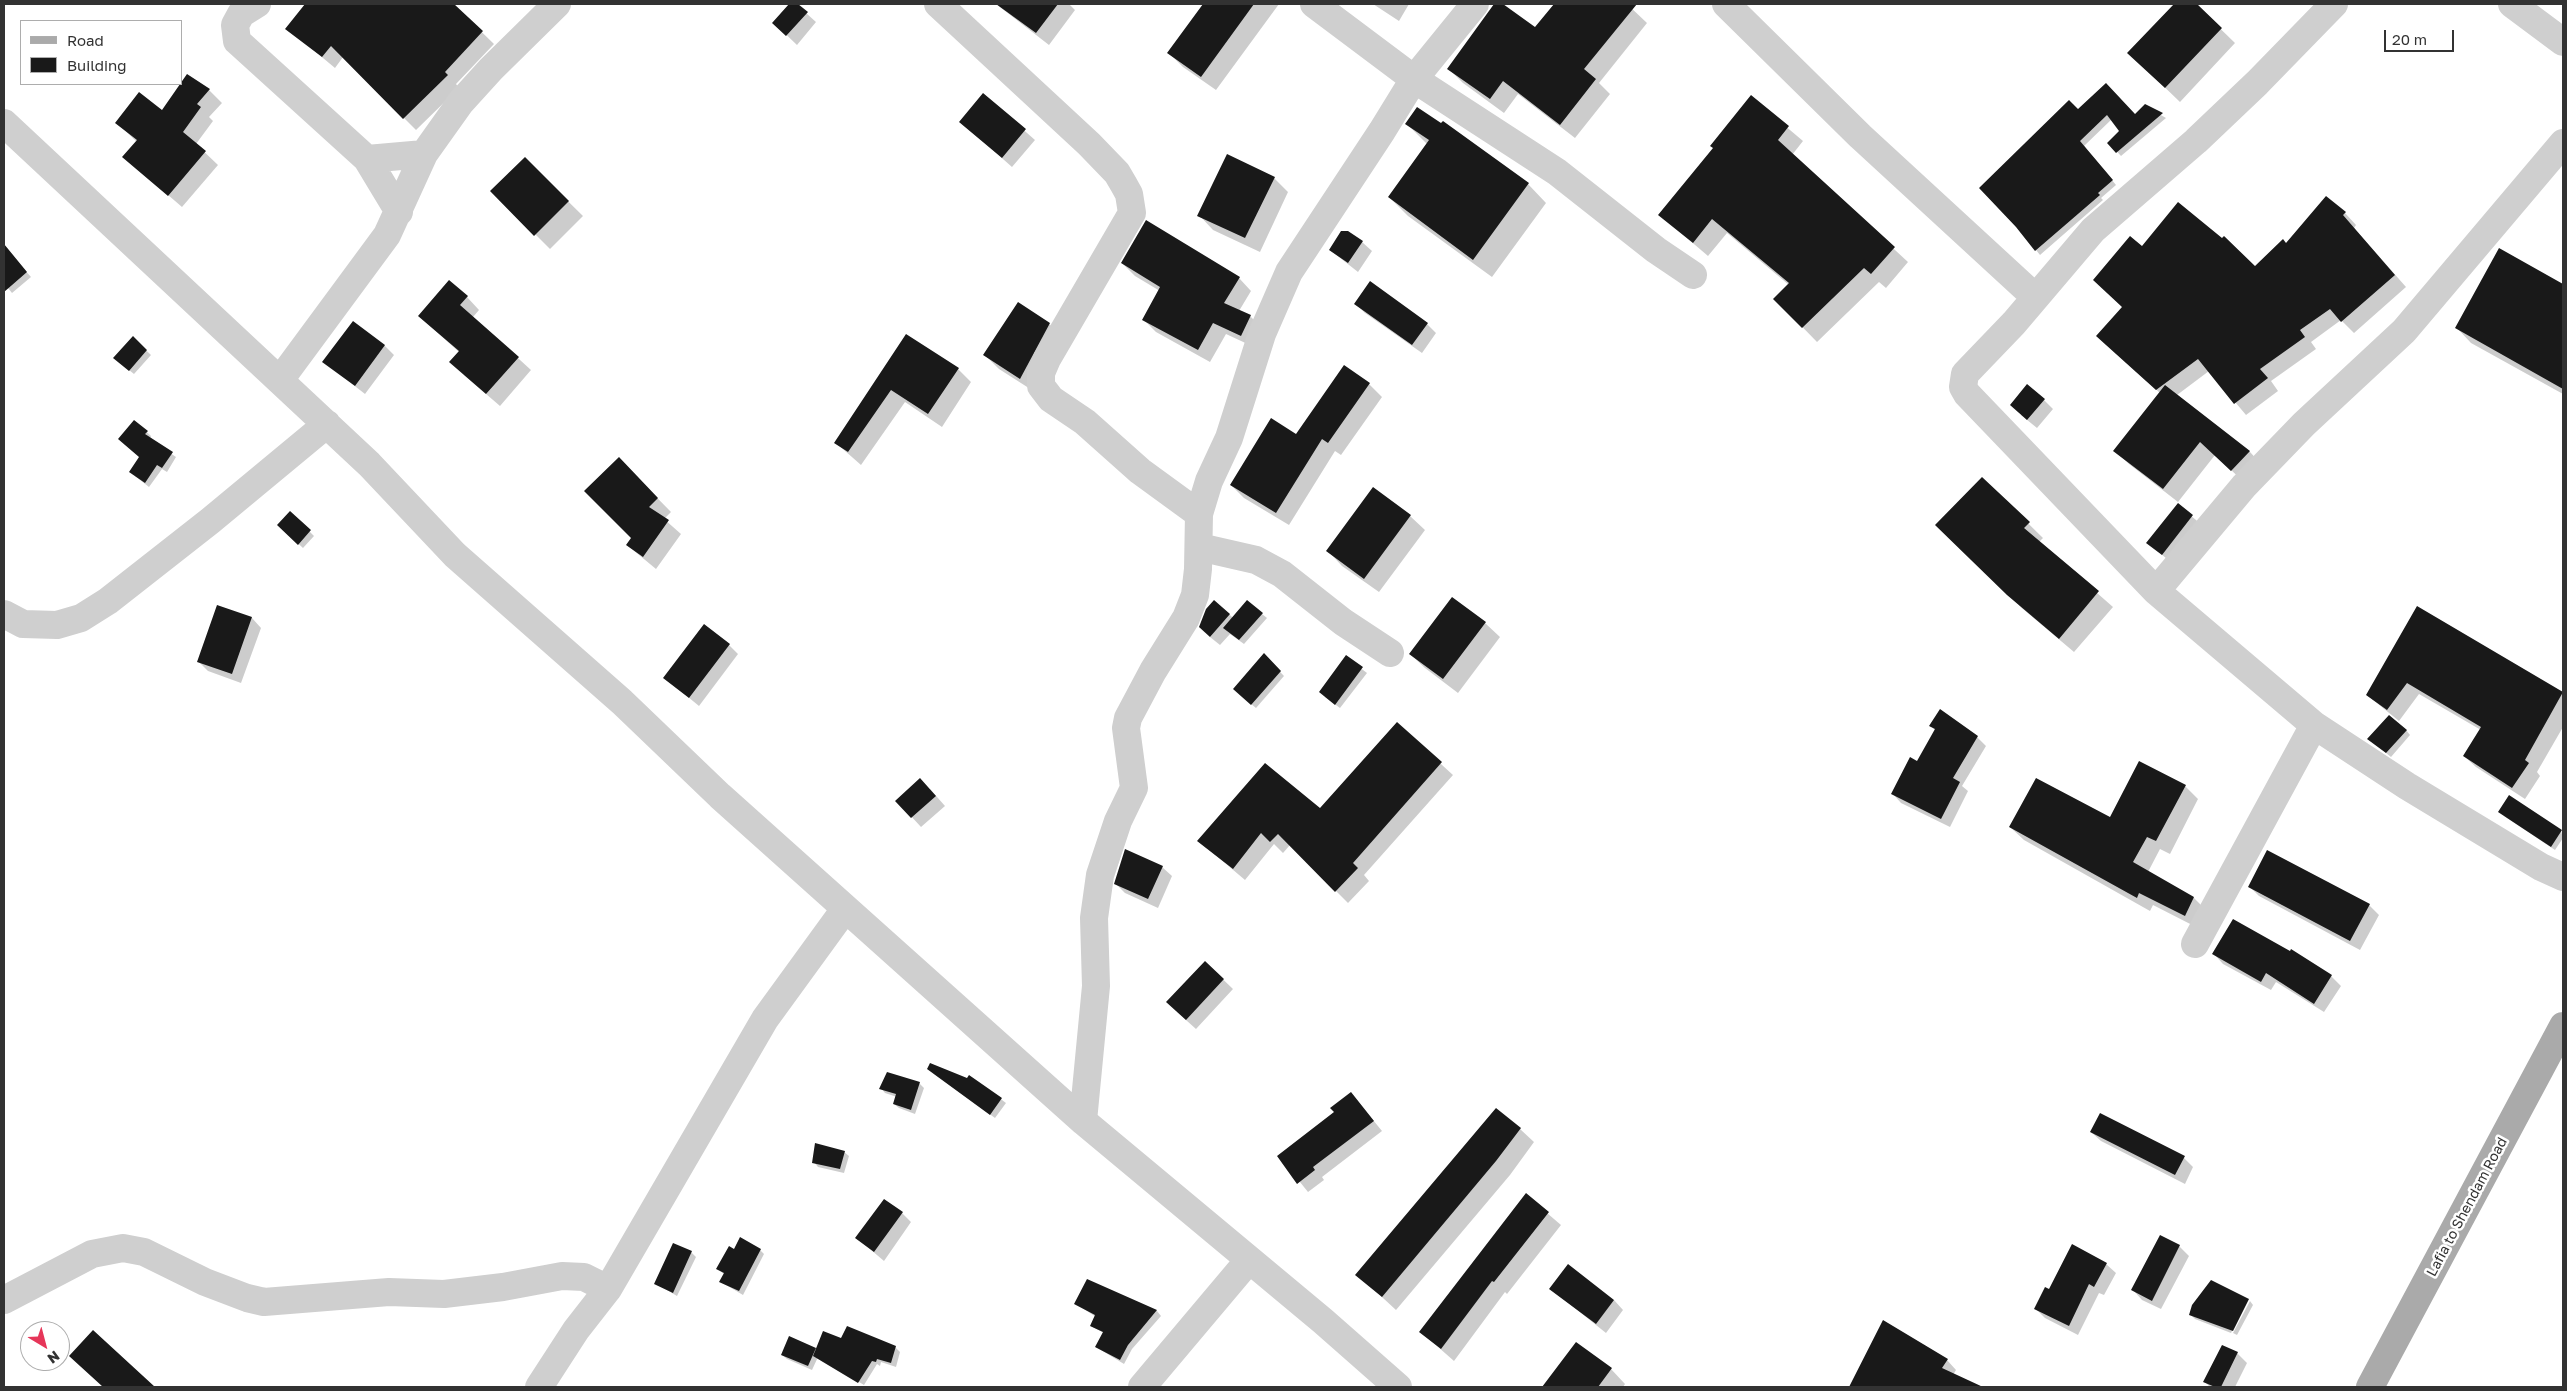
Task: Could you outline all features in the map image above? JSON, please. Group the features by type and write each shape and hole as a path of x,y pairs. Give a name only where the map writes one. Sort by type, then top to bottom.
{"main road":[{"name":"Lafia to Shendam Road","path":"2370,1387 2563,1026"}],"street":[{"path":"257,4 241,14 235,25 237,41 367,159 399,212"},
{"path":"280,380 387,235 424,154 461,102 491,69 557,4"},
{"path":"938,4 1089,144 1117,173 1124,184 1129,194 1132,213 1047,359 1041,373 1041,386 1051,399 1085,422 1140,471 1199,514"},
{"path":"1314,4 1414,79 1557,172 1656,250 1693,275"},
{"path":"1084,1121 1096,986 1094,918 1100,874 1114,829 1134,788 1126,728 1128,718 1152,671 1186,618 1195,595 1199,548 1199,514 1208,481 1229,438 1262,334 1289,272 1414,79 1475,4"},
{"path":"1726,4 1860,136 2035,297"},
{"path":"2334,4 2257,84 2196,141 2093,230 2014,323 1974,362 1965,374 1963,387 1976,404 2156,591 2314,726 2541,867 2563,877"},
{"path":"2512,4 2563,42"},
{"path":"4,122 369,464 455,556 622,702 720,796 1084,1121 1250,1260 1368,1376 1398,1387"},
{"path":"2156,591 2244,486 2304,424 2404,331 2563,143"},
{"path":"367,159 424,154"},
{"path":"4,614 23,624 57,625 81,618 108,601 196,532 327,424"},
{"path":"1199,548 1256,560 1282,574 1343,622 1390,653"},
{"path":"2195,944 2314,726"},
{"path":"539,1387 576,1330 608,1289 765,1019 845,909"},
{"path":"4,1300 92,1254 123,1248 144,1252 205,1282 247,1298 264,1302 389,1292 444,1294 503,1287 562,1276 584,1277 608,1289"},
{"path":"1142,1387 1250,1260"}],"building":[{"path":"305,4 454,4 483,31 445,72 448,75 403,119 331,46 322,57 285,29"},
{"path":"789,4 798,4 808,12 786,36 772,23"},
{"path":"996,4 1058,4 1036,33"},
{"path":"1203,4 1254,4 1201,77 1167,53"},
{"path":"1494,4 1503,4 1535,27 1554,4 1637,4 1584,69 1596,79 1560,125 1503,81 1490,99 1447,69"},
{"path":"2174,4 2197,4 2222,28 2165,88 2127,53"},
{"path":"187,74 210,89 197,104 201,107 183,132 206,151 168,196 122,157 137,140 115,123 139,92 162,110 179,85 182,85 182,81"},
{"path":"2106,83 2135,114 2145,104 2163,113 2116,153 2107,143 2119,131 2107,115 2080,141 2113,180 2098,193 2100,195 2035,251 2016,227 1979,188 2069,100 2078,109"},
{"path":"983,93 1026,129 1002,158 959,122"},
{"path":"1751,95 1789,126 1778,140 1895,247 1871,274 1864,268 1802,328 1773,299 1789,283 1712,219 1693,243 1658,215 1713,148 1710,146"},
{"path":"1417,107 1441,123 1443,121 1529,183 1473,260 1388,197 1429,140 1405,124"},
{"path":"1227,154 1275,177 1245,238 1197,216"},
{"path":"525,157 569,201 534,236 490,191"},
{"path":"2326,196 2346,212 2343,215 2395,275 2341,322 2330,309 2300,330 2305,337 2260,369 2268,378 2234,404 2198,359 2156,390 2096,336 2122,307 2093,280 2130,236 2142,246 2178,202 2222,238 2224,236 2255,266 2283,239 2286,243"},
{"path":"1146,220 1240,277 1224,303 1251,315 1241,336 1213,323 1198,350 1142,320 1160,287 1121,263"},
{"path":"1341,231 1348,231 1363,241 1348,263 1329,250"},
{"path":"4,244 27,272 4,292"},
{"path":"2499,248 2563,284 2563,389 2455,328"},
{"path":"449,280 468,296 460,305 519,357 486,394 449,362 459,351 418,316"},
{"path":"1370,281 1428,323 1412,345 1354,304"},
{"path":"1018,302 1050,323 1020,379 983,355"},
{"path":"353,321 385,345 355,386 322,362"},
{"path":"906,334 959,368 928,414 891,390 848,452 834,443"},
{"path":"133,336 147,350 129,371 113,358"},
{"path":"1344,365 1370,383 1328,443 1322,439 1276,513 1230,485 1271,418 1296,434"},
{"path":"2027,384 2045,399 2027,420 2010,405"},
{"path":"2165,385 2250,451 2231,471 2200,442 2163,489 2113,451"},
{"path":"134,420 148,431 145,434 173,452 162,468 157,465 145,483 129,472 139,457 118,439"},
{"path":"619,457 658,498 649,507 669,520 643,557 626,545 631,538 584,491"},
{"path":"1982,477 2030,522 2024,528 2099,591 2059,639 2007,595 1935,525"},
{"path":"1373,487 1411,515 1364,579 1326,551"},
{"path":"2178,503 2193,515 2162,555 2146,543"},
{"path":"290,511 311,530 298,545 277,525"},
{"path":"1452,597 1486,622 1443,679 1409,654"},
{"path":"1214,600 1230,614 1210,637 1199,627 1206,609"},
{"path":"1247,600 1263,613 1239,640 1223,628"},
{"path":"217,605 252,617 232,674 197,662"},
{"path":"2417,606 2563,692 2525,760 2529,763 2512,788 2463,756 2481,727 2407,683 2387,710 2366,695"},
{"path":"704,624 730,644 689,698 663,678"},
{"path":"1264,653 1281,671 1251,705 1233,689"},
{"path":"1346,655 1363,667 1335,705 1319,692"},
{"path":"1940,709 1978,736 1953,778 1960,782 1941,819 1891,794 1910,757 1917,761 1935,729 1929,726"},
{"path":"2389,715 2407,730 2386,753 2367,739"},
{"path":"1397,722 1442,762 1353,863 1358,868 1335,892 1278,834 1270,842 1261,833 1233,869 1197,841 1265,763 1320,808"},
{"path":"2139,761 2186,785 2156,841 2147,837 2133,862 2194,897 2185,916 2139,893 2137,898 2009,827 2036,778 2110,817"},
{"path":"920,778 936,796 911,818 895,801"},
{"path":"2509,795 2562,830 2551,847 2498,812"},
{"path":"1125,849 1163,866 1148,899 1114,884"},
{"path":"2267,850 2370,904 2350,941 2248,887"},
{"path":"2233,919 2290,951 2291,949 2332,975 2314,1004 2266,973 2261,982 2212,954"},
{"path":"1205,961 1224,979 1186,1020 1166,1002"},
{"path":"930,1063 967,1078 969,1075 1002,1098 990,1115 927,1069"},
{"path":"887,1072 920,1082 911,1110 893,1104 896,1094 879,1089"},
{"path":"1351,1092 1374,1121 1313,1167 1315,1170 1297,1184 1277,1156 1334,1112 1330,1108"},
{"path":"1496,1108 1521,1128 1496,1161 1382,1297 1355,1275"},
{"path":"2100,1113 2185,1156 2175,1175 2090,1132"},
{"path":"815,1143 845,1151 840,1169 812,1163"},
{"path":"1526,1193 1549,1212 1494,1282 1492,1281 1441,1349 1419,1332"},
{"path":"884,1199 903,1212 874,1252 855,1238"},
{"path":"2160,1235 2180,1245 2152,1301 2131,1290"},
{"path":"740,1237 761,1249 739,1291 719,1282 724,1273 716,1269 729,1246 734,1249"},
{"path":"673,1243 692,1251 673,1293 654,1284"},
{"path":"2072,1244 2107,1263 2094,1287 2089,1284 2069,1326 2034,1309 2045,1287 2049,1289"},
{"path":"1568,1264 1614,1300 1596,1324 1549,1289"},
{"path":"1087,1279 1157,1310 1128,1345 1120,1360 1095,1347 1103,1332 1090,1326 1095,1315 1074,1304"},
{"path":"2211,1280 2249,1299 2233,1331 2189,1315 2192,1305"},
{"path":"1883,1320 1948,1359 1942,1368 1983,1387 1849,1387"},
{"path":"847,1326 896,1346 891,1363 877,1359 876,1362 872,1361 858,1383 813,1356 823,1331 841,1338"},
{"path":"93,1330 155,1387 103,1387 70,1355"},
{"path":"789,1336 816,1348 808,1366 781,1355"},
{"path":"1576,1342 1612,1368 1598,1387 1542,1387"},
{"path":"2222,1345 2238,1352 2221,1387 2215,1387 2203,1382"}]}
